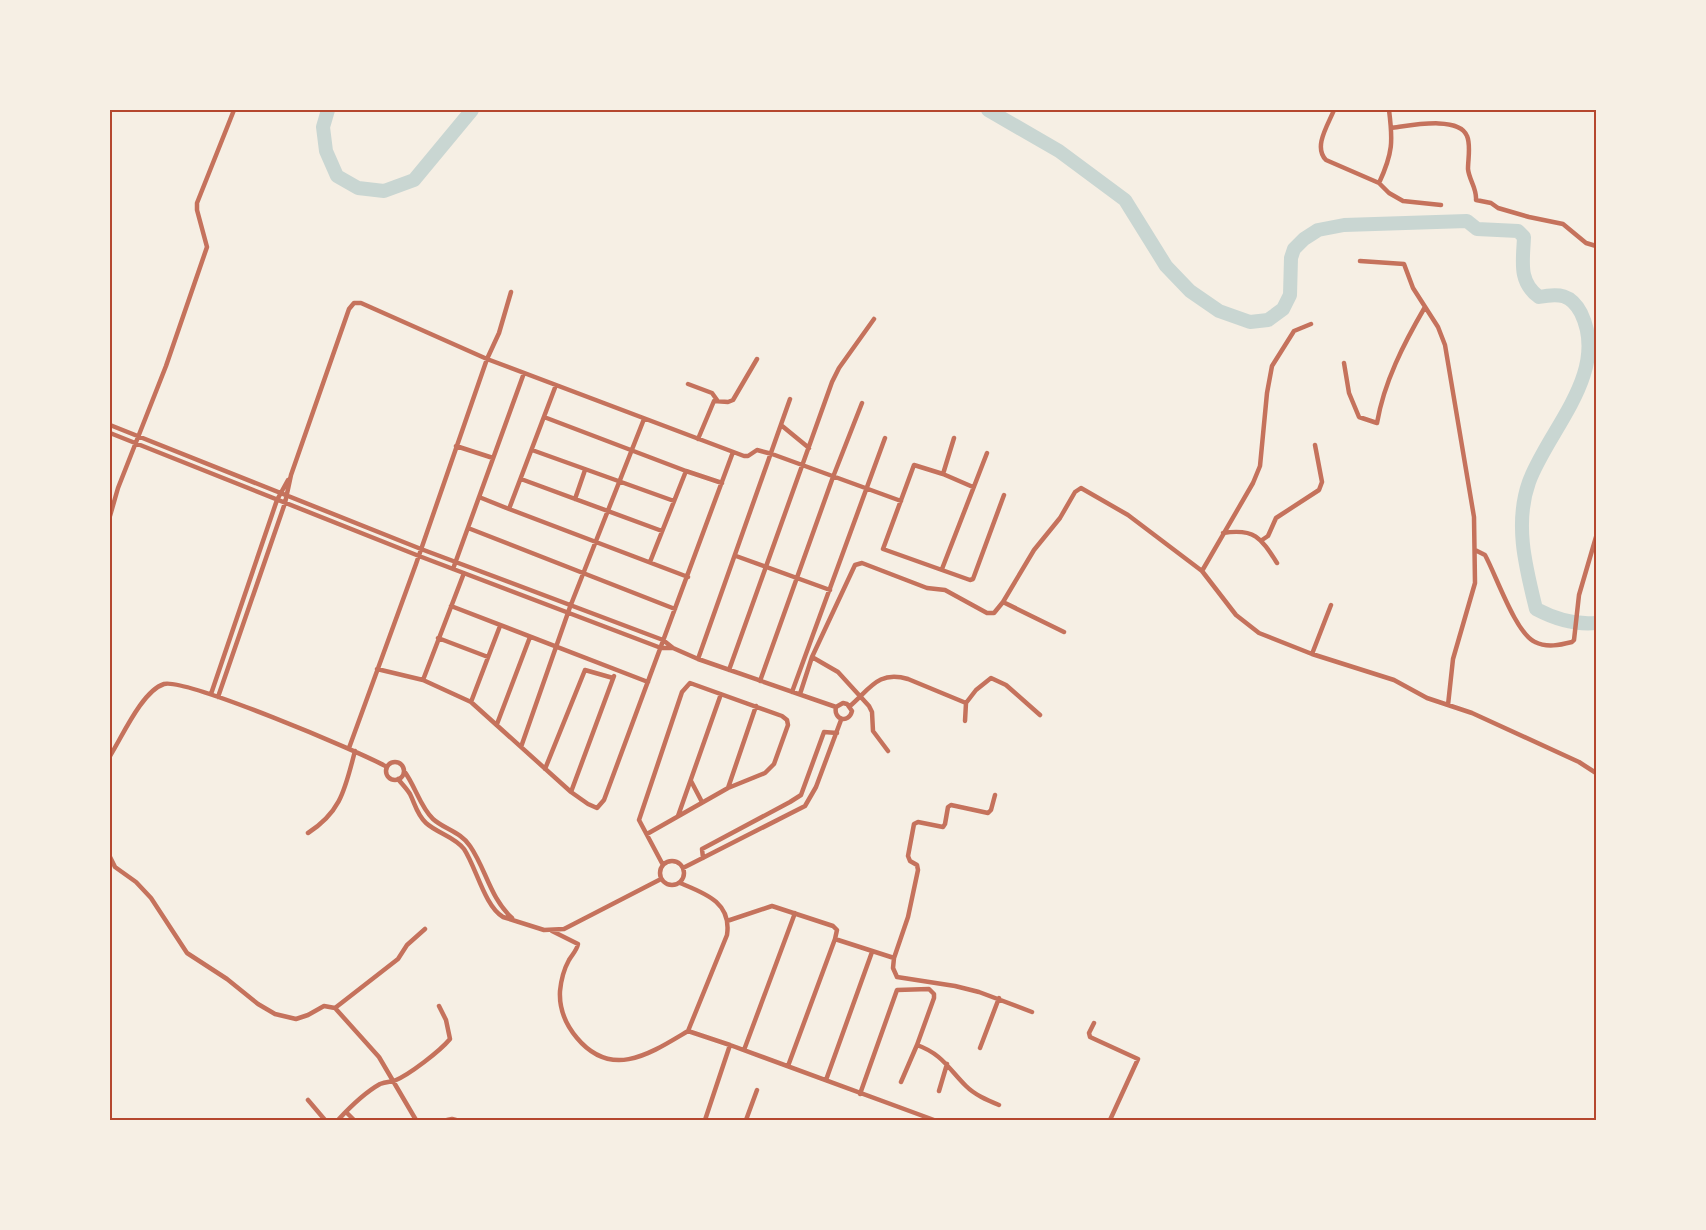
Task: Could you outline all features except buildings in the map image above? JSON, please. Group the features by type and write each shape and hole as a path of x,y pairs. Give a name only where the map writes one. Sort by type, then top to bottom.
{"street":[{"path":"110,516 118,488 139,437 207,247 196,210 197,203 234,110"},
{"path":"1334,110 1320,146 1320,154 1326,160 1379,183 1389,193 1403,201 1441,205"},
{"path":"1379,183 1391,154 1389,110"},
{"path":"1391,128 1443,123 1464,131 1467,135 1468,170 1476,190 1476,200 1529,217 1563,224 1586,243 1596,246"},
{"path":"1360,261 1404,264 1413,288 1438,327 1445,345 1474,517 1475,550 1473,595 1453,659 1448,705"},
{"path":"349,748 487,359 499,333 511,292"},
{"path":"218,697 285,503 291,475 349,309 354,303 361,303 487,359 746,457 757,450 772,454 901,501"},
{"path":"1344,363 1348,393 1359,417 1377,423 1386,388 1403,348 1425,307"},
{"path":"729,670 839,368 874,319"},
{"path":"1202,571 1242,503 1260,466 1272,366 1294,331 1311,324"},
{"path":"688,384 712,393 717,400 728,402 733,400 757,359"},
{"path":"453,569 524,373"},
{"path":"509,509 556,385"},
{"path":"698,659 790,399"},
{"path":"698,439 714,401 717,400"},
{"path":"760,681 862,403"},
{"path":"544,417 722,483"},
{"path":"521,747 570,607 644,419"},
{"path":"110,425 570,607 663,640 673,648 698,659 836,707 843,703 850,706"},
{"path":"781,425 809,448"},
{"path":"110,433 568,614 661,648 673,648"},
{"path":"792,692 885,438"},
{"path":"943,474 954,438"},
{"path":"1262,540 1268,536 1276,518 1320,490 1322,482 1315,445"},
{"path":"456,446 493,458"},
{"path":"532,450 674,501"},
{"path":"377,669 423,680 471,702 545,770 572,792 597,808 600,806 661,648 733,452"},
{"path":"942,569 987,453"},
{"path":"193,466 195,459"},
{"path":"880,556 914,465 973,487"},
{"path":"575,499 585,470"},
{"path":"650,562 686,471"},
{"path":"211,694 277,500 291,475"},
{"path":"521,479 662,531"},
{"path":"800,694 812,657 851,574 859,562 927,588 945,590 987,613 994,613 1034,550 1060,518 1074,492 1081,488 1128,515 1202,571 1226,604 1259,633 1312,654 1394,680 1427,698 1472,713 1557,752 1596,773"},
{"path":"883,549 970,580 973,579 1004,495"},
{"path":"479,497 688,577"},
{"path":"468,528 675,609"},
{"path":"1223,532 1244,531 1262,540 1277,563"},
{"path":"1475,550 1485,555 1518,624 1527,637 1535,642 1556,646 1572,642 1574,637 1576,610 1596,537"},
{"path":"735,556 830,590"},
{"path":"423,680 466,566"},
{"path":"1003,602 1064,632"},
{"path":"1312,654 1331,605"},
{"path":"451,606 648,682"},
{"path":"471,702 500,626"},
{"path":"497,724 530,637"},
{"path":"438,638 488,657"},
{"path":"812,657 838,672 861,696 873,712 873,731 888,751"},
{"path":"545,770 585,670 613,678"},
{"path":"572,792 616,670"},
{"path":"850,706 875,682 884,677 898,676 966,703"},
{"path":"965,722 966,703 976,690 992,678 1006,685 1040,715"},
{"path":"110,756 147,696 158,687 170,683 211,694 349,748 387,767"},
{"path":"646,834 728,788 765,773 774,764 788,725 787,720 756,706 690,683 682,692 639,820 646,834 663,865"},
{"path":"678,816 721,694"},
{"path":"728,788 756,706"},
{"path":"683,867 805,806 816,787 842,720 851,716 850,706"},
{"path":"836,707 837,717 842,720"},
{"path":"703,858 702,849 798,797 824,732 837,733"},
{"path":"308,833 321,825 337,806 347,783 355,751"},
{"path":"387,767 393,762 404,767 404,771 428,813 437,822 467,841 496,899 514,920"},
{"path":"387,767 387,776 398,780 410,795 420,817 426,824 460,844 499,915 536,928 564,929 662,879"},
{"path":"398,780 404,771"},
{"path":"691,781 702,802"},
{"path":"805,783 816,787"},
{"path":"995,795 988,813 951,805 948,807 943,827 918,822 914,824 908,856 910,861 917,865 918,870 908,917 894,958 893,968 897,977 955,986 999,998 1032,1012"},
{"path":"769,813 774,822"},
{"path":"735,830 740,839"},
{"path":"110,856 116,867 142,888 187,953 227,979 242,993 275,1014 296,1018 308,1015 324,1006 335,1008 379,1057 416,1120"},
{"path":"550,930 578,944 562,980 561,1007 572,1033 592,1054 617,1060 637,1059 688,1031 726,935 727,921 721,908 707,894 680,883 669,885 662,879 663,865 671,861 683,867 684,877 680,883"},
{"path":"727,921 769,906 833,926 837,930 788,1066"},
{"path":"744,1050 795,913"},
{"path":"335,1008 398,959 407,945 425,929"},
{"path":"835,939 894,958"},
{"path":"826,1080 872,952"},
{"path":"861,1094 896,992 900,989 929,989 934,994 934,998 902,1082"},
{"path":"980,1048 999,998"},
{"path":"338,1120 361,1097 382,1084 394,1080 445,1046 450,1039 446,1020 439,1006"},
{"path":"1094,1023 1089,1033 1090,1037 1138,1059 1110,1120"},
{"path":"688,1031 934,1120"},
{"path":"705,1120 730,1045"},
{"path":"916,1045 934,1052 973,1093 999,1105"},
{"path":"939,1091 947,1064"},
{"path":"368,1083 371,1091"},
{"path":"746,1120 757,1090"},
{"path":"308,1100 325,1120"},
{"path":"346,1112 354,1120"},
{"path":"447,1120 456,1120"}],"waterway":[{"path":"328,110 323,127 326,151 337,176 358,188 384,191 414,180 472,110"},
{"path":"988,110 1059,151 1125,200 1166,266 1190,291 1219,311 1250,322 1268,320 1283,309 1290,295 1291,258 1294,249 1318,230 1344,225 1467,221 1477,229 1518,231 1524,237 1523,270 1532,291 1539,297 1558,295 1573,302 1581,313 1588,335 1588,357 1582,379 1573,400 1538,462 1525,498 1522,530 1529,578 1536,609 1565,620 1596,623"}]}
